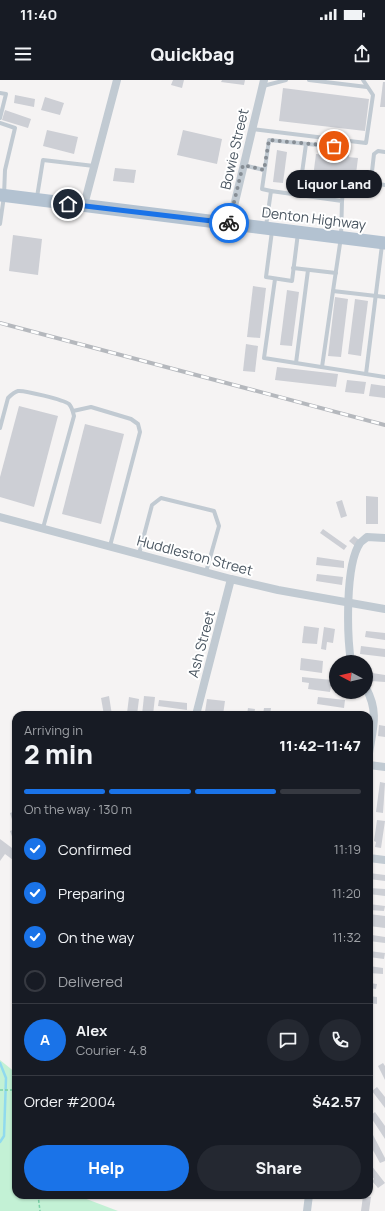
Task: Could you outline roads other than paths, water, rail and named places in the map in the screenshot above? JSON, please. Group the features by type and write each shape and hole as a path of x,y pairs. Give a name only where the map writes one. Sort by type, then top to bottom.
{"main road":[{"name":"Denton Highway","path":"2,195 384,243"}],"street":[{"path":"84,205 117,80"},
{"name":"Bowie Street","path":"230,223 263,83"},
{"name":"Huddleston Street","path":"0,517 231,579 278,590 385,609"},
{"path":"351,655 349,603 351,572 356,550 361,542 367,537 385,538"},
{"name":"Ash Street","path":"197,711 231,579"},
{"path":"372,699 374,708 373,726"},
{"path":"373,766 385,767"},
{"path":"373,858 385,860"},
{"path":"307,1211 308,1199"}],"lane":[{"path":"263,83 286,80"},
{"path":"308,80 367,87"},
{"path":"252,128 366,143 373,95 363,80"},
{"path":"0,92 6,94 0,118"},
{"path":"0,123 15,128 5,170 0,224"},
{"path":"342,201 262,189 264,170 269,140 347,148 347,156"},
{"path":"299,195 306,144"},
{"path":"385,152 378,151 374,154 371,180 373,183 385,185"},
{"path":"37,200 42,160 94,166"},
{"path":"243,165 264,170"},
{"path":"322,367 341,237 343,190"},
{"path":"271,191 266,278 292,281 298,232"},
{"path":"366,374 375,296 384,243"},
{"path":"293,268 336,273"},
{"path":"296,363 308,270"},
{"path":"275,279 264,358 385,376"},
{"path":"333,291 385,297"},
{"path":"0,428 8,398 11,394 17,391 24,391 63,401 69,404 73,410 74,416 43,529"},
{"path":"73,410 91,408 131,419 138,424 140,432 110,547"},
{"path":"139,554 152,505 160,498 214,511 219,526 206,572"}],"waterway":[{"path":"0,1063 6,1078 4,1136 0,1142"}],"railway":[{"path":"0,323 385,425"}],"place":[{"name":"Liquor Land","path":"334,146"}]}
